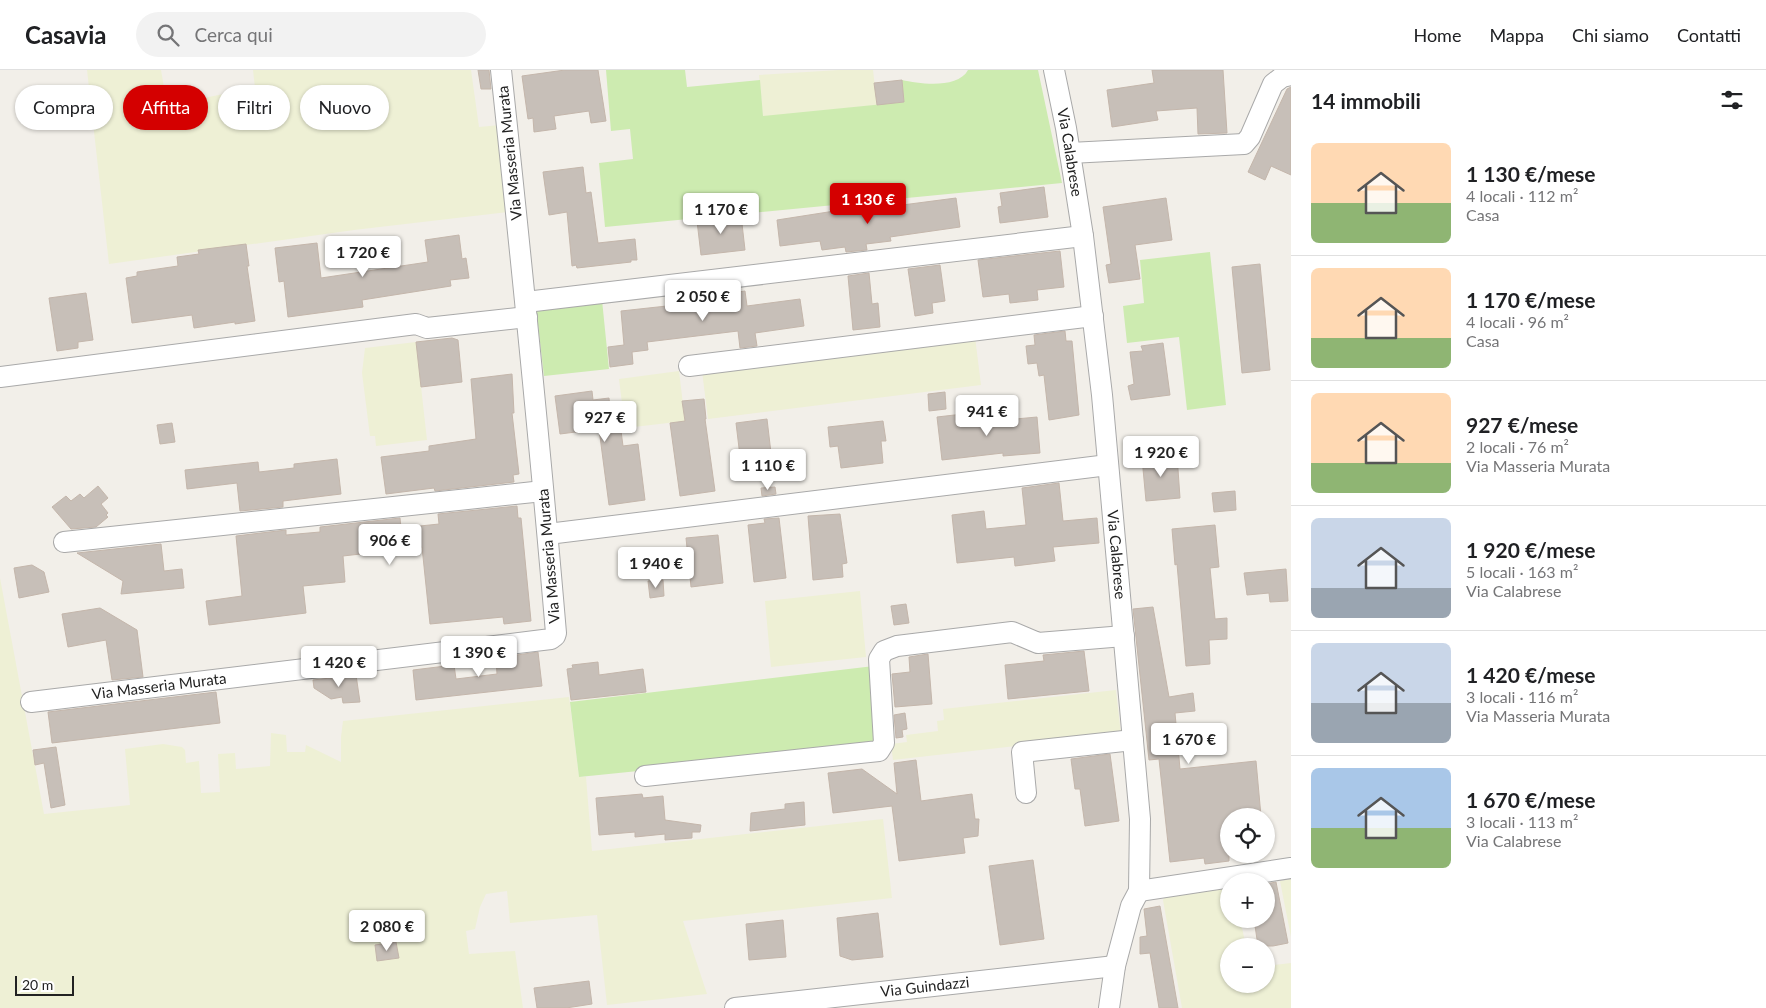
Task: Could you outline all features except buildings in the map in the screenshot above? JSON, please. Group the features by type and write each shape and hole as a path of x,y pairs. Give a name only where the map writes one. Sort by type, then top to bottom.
{"street":[{"name":"Via Masseria Murata","path":"31,702 552,639 555,636 548,534 500,70"},
{"name":"Via Calabrese","path":"1054,70 1070,152 1093,316 1140,819 1139,891 1131,906 1115,966 1109,1008"},
{"path":"1070,152 1244,144 1250,137 1273,84 1282,77 1291,75"},
{"path":"0,377 416,324 427,328 526,310 1083,236"},
{"path":"689,366 1093,316"},
{"path":"548,534 1108,465"},
{"path":"64,542 543,490"},
{"path":"645,776 879,751 884,743 879,659 884,652 897,646 1012,632 1038,643 1124,636"},
{"path":"1026,793 1022,752 1133,740"},
{"path":"1139,891 1291,868"},
{"name":"Via Guindazzi","path":"735,1008 1115,966"}],"green space":[{"path":"87,70 161,70 164,85 123,85 123,130 208,130 208,97 218,95 218,130 290,130 290,85 255,85 253,70 471,70 479,127 500,125 508,212 354,230 109,264 94,130 113,130 113,85 89,85"},
{"path":"606,70 685,70 687,87 760,80 763,116 904,102 902,80 938,84 956,80 968,70 1038,70 1062,183 605,227 599,163 633,159 630,129 611,131"},
{"path":"873,70 877,105 763,117 759,75"},
{"path":"1210,252 1226,405 1187,410 1179,337 1127,343 1123,306 1144,303 1140,260"},
{"path":"602,300 609,369 544,376 536,308"},
{"path":"975,337 981,385 708,419 702,371"},
{"path":"416,342 427,440 376,446 375,436 370,436 362,373 365,348"},
{"path":"679,371 685,421 625,428 619,379"},
{"path":"0,578 44,814 130,805 125,749 163,744 182,747 185,750 186,763 199,761 201,793 220,792 218,754 235,753 236,769 270,766 271,733 286,735 287,752 305,752 306,745 341,762 343,721 569,697 579,777 586,777 592,851 883,819 892,898 683,921 707,994 607,1005 597,915 510,923 507,891 486,894 480,907 475,929 466,931 469,954 515,951 523,1008 0,1008"},
{"path":"860,591 866,657 771,667 765,601"},
{"path":"874,666 875,747 579,777 570,702"},
{"path":"1116,690 1121,734 893,760 891,744 907,742 906,735 938,731 937,721 944,720 943,709"},
{"path":"1291,879 1291,937 1280,881"},
{"path":"1220,888 1220,928 1242,928 1244,938 1220,938 1220,993 1275,993 1275,965 1291,963 1291,1008 1182,1008 1163,900 1166,895"}]}
